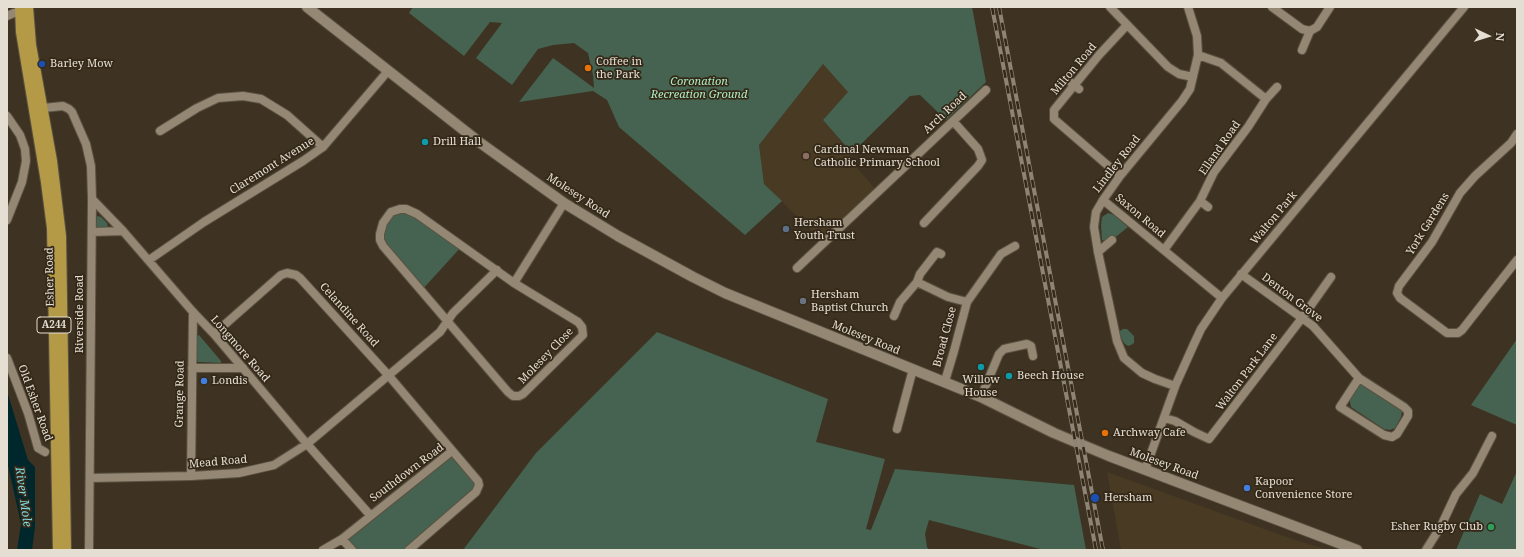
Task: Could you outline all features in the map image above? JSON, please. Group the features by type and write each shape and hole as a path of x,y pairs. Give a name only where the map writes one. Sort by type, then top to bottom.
{"main road":[{"name":"Esher Road","path":"22,9 31,45 43,108 57,191 61,236 66,550"},
{"name":"Esher Road","path":"22,9 24,53 46,182 52,228 58,550"}],"street":[{"name":"Molesey Road","path":"307,7 479,142 564,203 618,236 692,277 944,381 981,397 1054,433 1109,456 1357,550"},
{"path":"1110,7 1168,67 1179,74 1193,77"},
{"name":"Lindley Road","path":"1176,386 1154,379 1142,373 1124,358 1117,341 1094,227 1096,212 1103,200 1120,176 1182,101 1190,88 1198,55 1197,36 1188,7"},
{"path":"1272,7 1302,29 1310,31"},
{"path":"1302,50 1310,31 1317,27 1330,7"},
{"name":"Walton Park","path":"1145,470 1176,386 1201,329 1222,298 1464,7"},
{"path":"7,16 22,9"},
{"name":"Milton Road","path":"1120,176 1054,119 1054,110 1099,55 1128,25"},
{"path":"1198,55 1221,63 1266,99"},
{"name":"Claremont Avenue","path":"149,260 204,222 303,162 323,147 388,71"},
{"name":"Elland Road","path":"1200,201 1214,172 1248,127 1266,99 1277,87"},
{"name":"Arch Road","path":"797,268 986,90"},
{"path":"160,131 197,108 218,98 243,96 261,99 287,114 323,147"},
{"name":"Riverside Road","path":"43,108 66,106 69,109 76,119 89,157 92,199 89,550"},
{"path":"7,116 20,135 26,155 23,177 7,220"},
{"path":"924,223 982,160 978,148 953,121"},
{"name":"York Gardens","path":"1517,134 1510,143 1475,176 1460,193 1432,242 1399,286 1397,293 1400,298 1447,333 1458,333 1462,330 1517,260"},
{"name":"Longmore Road","path":"92,199 149,260 370,515"},
{"name":"Saxon Road","path":"1103,200 1222,298"},
{"path":"1200,201 1208,207"},
{"name":"Saxon Road","path":"1164,250 1200,201"},
{"path":"514,283 564,203"},
{"name":"Molesey Close","path":"406,209 417,214 496,270 514,283 578,322 583,331 583,335 571,348 523,394 519,396 513,396 508,392 383,246 380,240 381,228 391,212 406,209"},
{"path":"92,232 123,231"},
{"path":"1098,252 1112,240"},
{"name":"Broad Close","path":"944,381 954,351 966,302 1001,254 1015,247"},
{"path":"894,316 900,302 917,282 920,274 937,252 941,254"},
{"path":"447,322 453,313 496,270"},
{"name":"Celandine Road","path":"214,334 281,274 287,273 296,275 389,376 452,451"},
{"name":"Denton Grove","path":"1241,274 1313,326 1359,378 1408,411 1408,416 1397,434 1392,436 1384,435 1340,407 1359,378"},
{"name":"Walton Park Lane","path":"1164,418 1176,421 1209,439 1302,318 1331,277"},
{"path":"917,282 948,297 966,302"},
{"name":"Grange Road","path":"191,476 193,312"},
{"name":"Mead Road","path":"90,478 191,476 239,473 274,465 307,444 440,332 447,322"},
{"path":"981,397 999,354 1004,350 1027,344 1031,346 1033,356"},
{"name":"Old Esher Road","path":"7,358 28,413 38,448 45,452"},
{"path":"192,368 243,368"},
{"path":"897,429 913,369"},
{"path":"1426,550 1441,526 1456,494 1473,473 1492,436"},
{"name":"Southdown Road","path":"323,550 342,539 370,515 452,451 478,481 478,489 409,550"},
{"path":"342,539 352,550"}],"shaded area":[{"name":"Cardinal Newman Catholic Primary School","path":"823,64 849,92 823,120 852,153 850,160 878,192 824,243 764,184 759,145"},
{"path":"1107,472 1295,540 1329,550 1121,550"}],"green space":[{"name":"Coronation Recreation Ground","path":"413,7 972,7 986,82 946,120 920,95 910,96 852,153 823,120 848,92 823,64 759,145 764,184 782,201 745,235 619,127 607,100 593,91 519,102 553,58 594,88 593,75 588,53 574,43 553,45 538,49 512,85 476,58 502,23 490,22 464,56 409,13"},
{"path":"406,209 462,246 421,291 388,252 380,234 387,217"},
{"path":"1108,213 1114,215 1128,227 1112,240 1106,242 1102,240 1101,225 1102,217"},
{"path":"97,216 101,217 107,223 108,228 96,228"},
{"path":"1123,329 1127,329 1134,336 1134,343 1131,345 1128,346 1125,344 1119,334"},
{"path":"657,332 828,399 816,442 885,459 866,529 871,530 895,469 1074,485 1086,550 1044,550 929,520 925,534 927,547 929,550 463,550 536,453"},
{"path":"199,335 221,361 221,363 198,362 197,336"},
{"path":"1517,339 1517,425 1471,405"},
{"path":"1360,383 1400,407 1402,411 1401,417 1395,428 1390,430 1384,429 1351,407 1349,397"},
{"path":"452,451 479,485 409,550 352,550 342,539"},
{"name":"Esher Rugby Club","path":"1517,471 1517,550 1456,550 1480,494 1502,504"}],"water":[{"name":"River Mole","path":"7,391 28,460 35,467 35,527 32,550 17,550 21,524 7,461"}],"railway":[{"path":"992,7 1096,550"},
{"path":"999,7 1103,550"}],"place":[{"name":"Barley Mow","path":"42,64"},
{"name":"Coffee in the Park","path":"588,68"},
{"name":"Drill Hall","path":"425,142"},
{"name":"Cardinal Newman Catholic Primary School","path":"806,156"},
{"name":"Hersham Youth Trust","path":"786,229"},
{"name":"Hersham Baptist Church","path":"803,301"},
{"name":"Willow House","path":"981,367"},
{"name":"Beech House","path":"1009,376"},
{"name":"Londis","path":"204,381"},
{"name":"Archway Cafe","path":"1105,433"},
{"name":"Kapoor Convenience Store","path":"1247,488"},
{"name":"Hersham","path":"1095,498"},
{"name":"Esher Rugby Club","path":"1491,527"}]}
